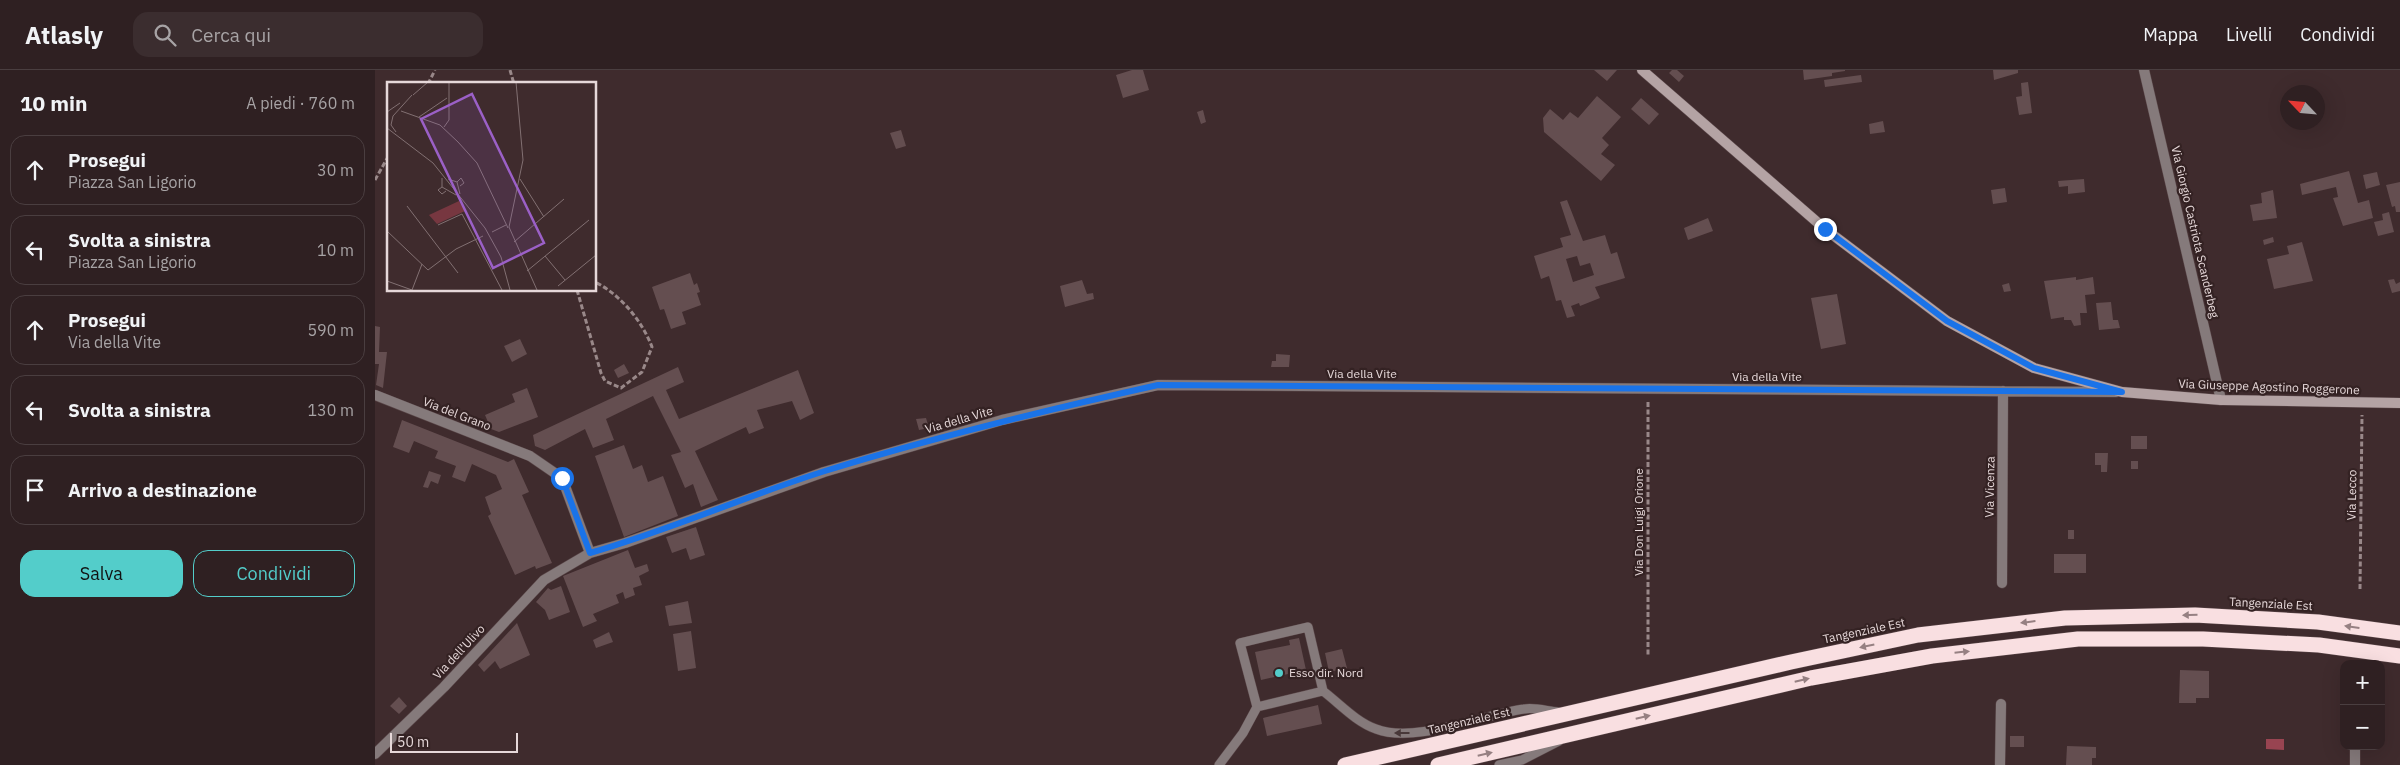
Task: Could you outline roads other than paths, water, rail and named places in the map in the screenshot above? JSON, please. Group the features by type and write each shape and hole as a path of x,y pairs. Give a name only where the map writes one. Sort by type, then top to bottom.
{"highway":[{"name":"Tangenziale Est","path":"1345,765 1791,662 1918,635 2065,618 2195,615 2318,622 2400,633"},
{"path":"1438,765 1811,678 1932,656 2078,639 2203,639 2319,645 2400,656"}],"street":[{"name":"Via Giuseppe Agostino Roggerone","path":"1643,70 1825,229 1947,321 2034,368 2122,392 2221,400 2400,403"},
{"name":"Via Giorgio Castriota Scanderbeg","path":"2144,70 2221,400"},
{"name":"Via della Vite","path":"590,553 625,543 824,472 1002,420 1158,385 2122,392"},
{"name":"Via Vicenza","path":"2001,583 2003,391"},
{"name":"Via del Grano","path":"375,395 530,456 562,478 590,553"},
{"name":"Via dell'Ulivo","path":"375,754 444,687 544,580 590,553"},
{"path":"2000,765 2001,704"},
{"path":"2355,750 2355,765"}],"lane":[{"path":"1219,765 1243,733 1257,706 1240,643 1308,627 1323,691 1343,705 1353,716 1375,729 1393,733 1417,732 1526,709 1571,713"},
{"path":"1257,706 1323,691"},
{"path":"1499,765 1522,760 1576,733"}],"place":[{"name":"Esso dir. Nord","path":"1279,673"}]}
